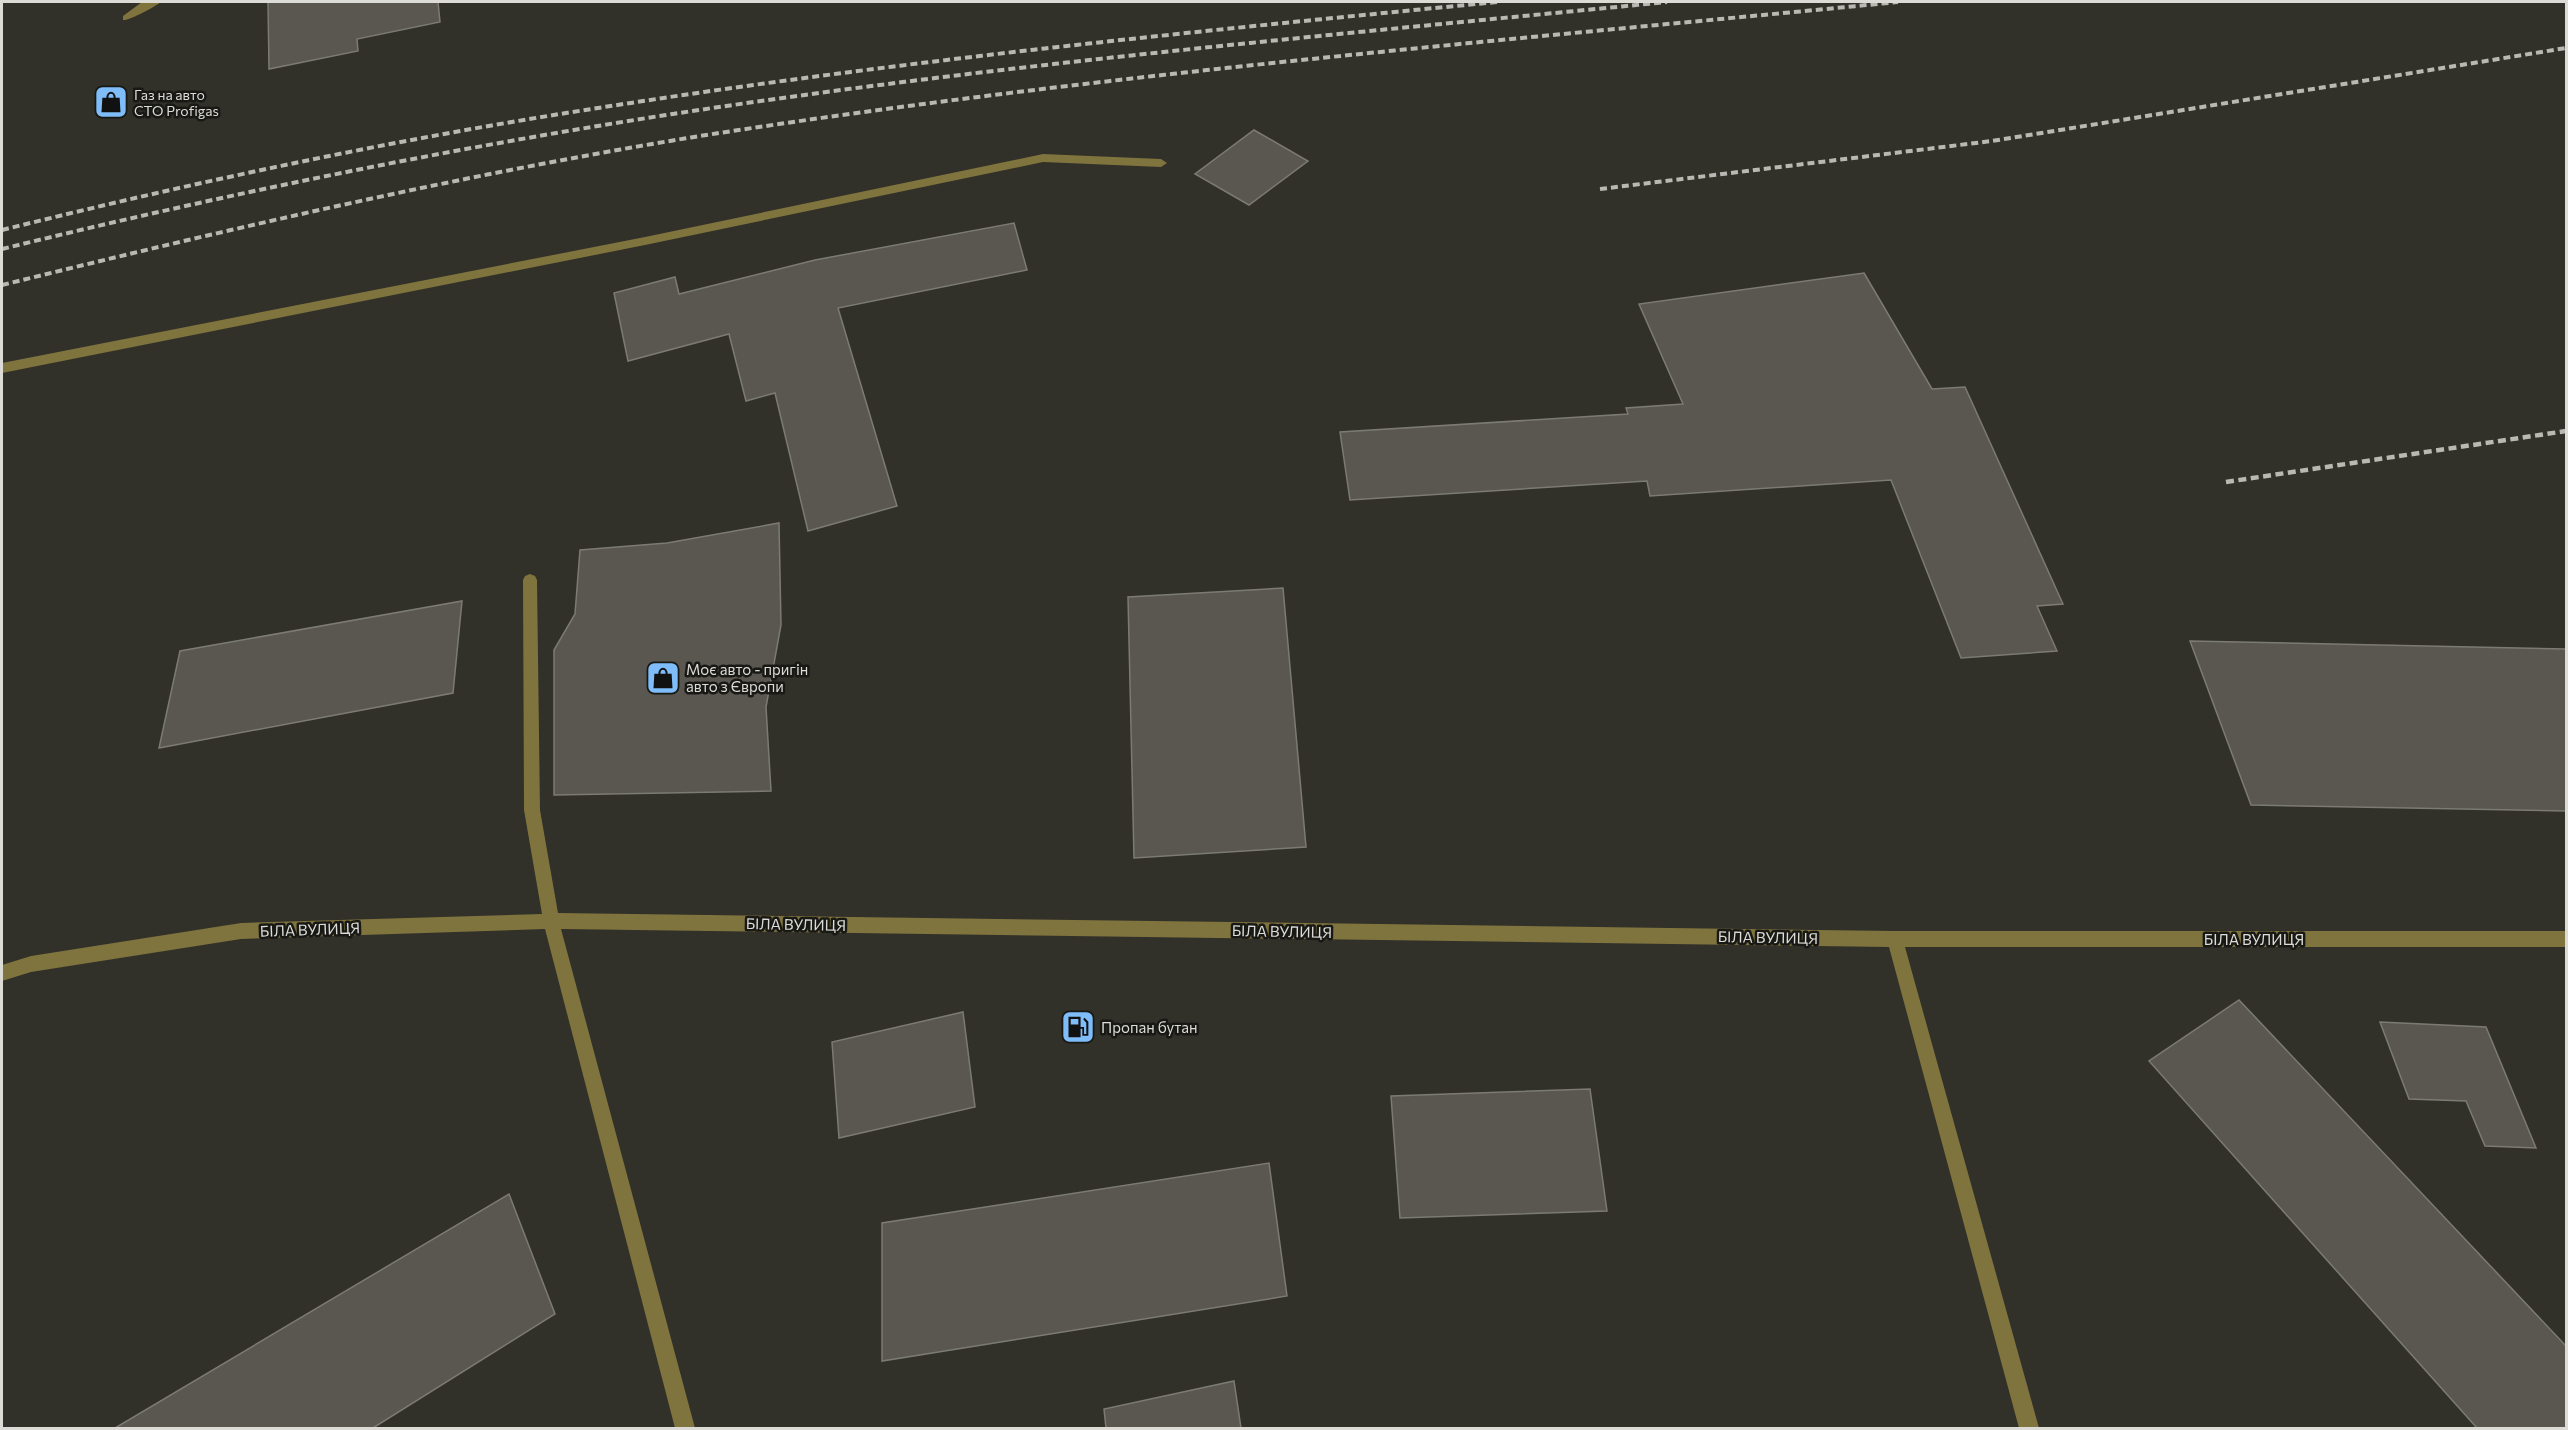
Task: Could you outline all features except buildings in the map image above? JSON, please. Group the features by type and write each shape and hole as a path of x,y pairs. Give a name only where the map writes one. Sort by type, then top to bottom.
{"street":[{"path":"127,18 148,2"},
{"path":"2,368 645,241 1043,158 1161,163"},
{"path":"530,580 532,810 551,921 685,1428"},
{"name":"БІЛА ВУЛИЦЯ","path":"2,973 31,964 241,931 551,921 1895,939 2566,939"},
{"path":"1895,939 2030,1428"}],"railway":[{"path":"2,230 298,162 448,133 598,108 934,61 1497,2"},
{"path":"2,249 167,210 332,175 499,143 666,115 916,80 1291,39 1667,2"},
{"path":"2,285 350,203 524,167 700,136 998,94 1298,60 1898,2"},
{"path":"1600,189 1992,141 2566,48"},
{"path":"2226,482 2566,431"}],"place":[{"name":"Газ на авто СТО Profigas","path":"111,102"},
{"name":"Моє авто - пригін авто з Європи","path":"663,678"},
{"name":"Пропан бутан","path":"1078,1027"}]}
